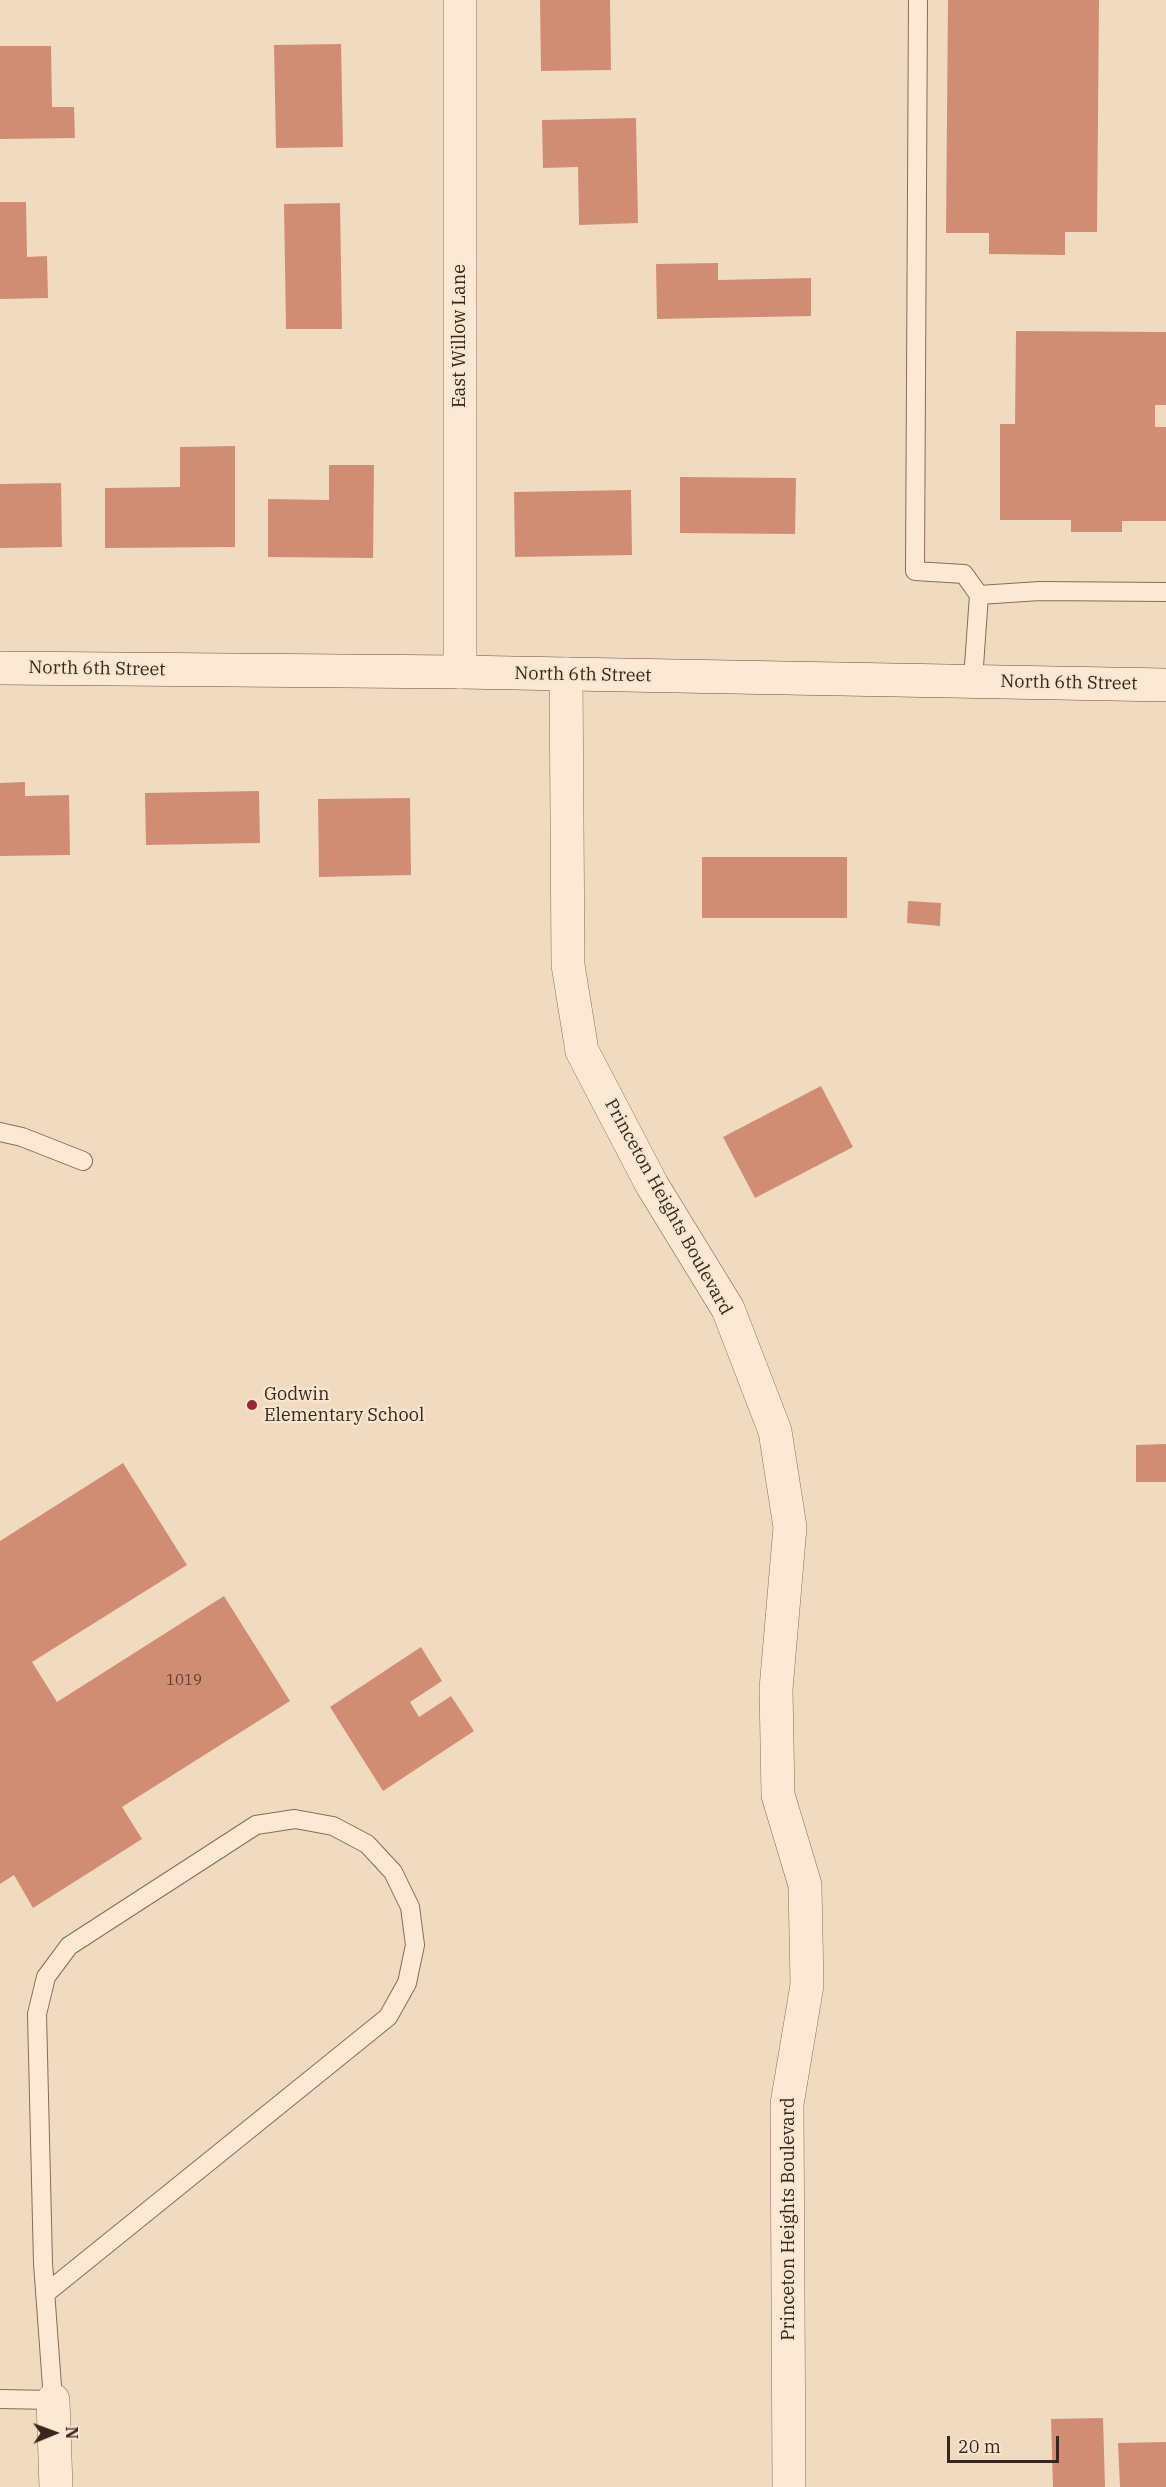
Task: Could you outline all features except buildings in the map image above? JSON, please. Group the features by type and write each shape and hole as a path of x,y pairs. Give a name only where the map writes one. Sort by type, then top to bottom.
{"street":[{"name":"East Willow Lane","path":"460,0 460,672"},
{"name":"North 6th Street","path":"0,668 460,672 1166,685"},
{"name":"Princeton Heights Boulevard","path":"566,674 568,964 582,1051 652,1185 728,1309 775,1431 790,1527 776,1689 778,1795 805,1885 807,1985 787,2104 789,2487"},
{"path":"53,2400 56,2487"}],"lane":[{"path":"918,0 915,571 964,574 979,594 973,680"},
{"path":"979,594 1040,591 1166,592"},
{"path":"0,1132 22,1137 82,1161"},
{"path":"0,2399 53,2400 45,2294 37,2014 46,1977 69,1946 256,1825 295,1820 333,1826 367,1844 393,1872 410,1907 414,1936 415,1946 407,1983 388,2017 45,2294"}],"place":[{"name":"Godwin Elementary School","path":"252,1405"}]}
